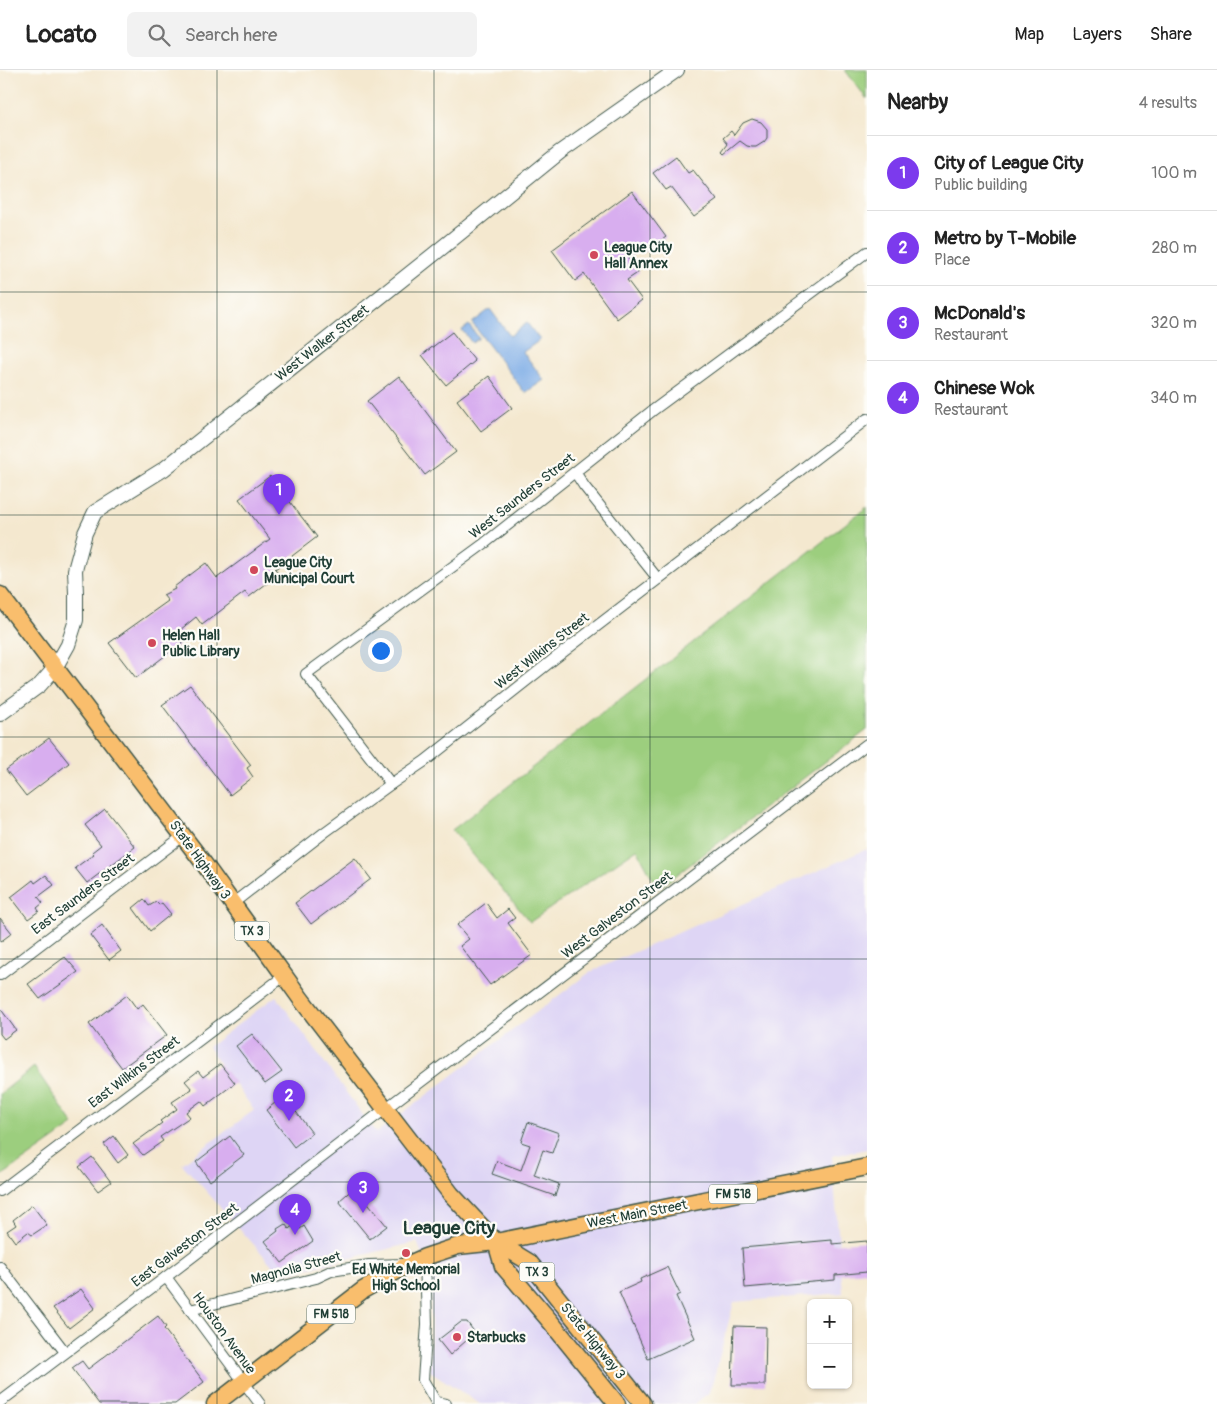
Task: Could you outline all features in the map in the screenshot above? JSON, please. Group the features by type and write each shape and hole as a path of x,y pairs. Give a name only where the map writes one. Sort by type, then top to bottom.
{"main road":[{"name":"State Highway 3","path":"0,595 183,836 284,976 451,1194 496,1242 530,1262 643,1404"},
{"name":"West Main Street","path":"496,1242 867,1167"},
{"name":"State Highway 3","path":"496,1242 503,1266 618,1404"},
{"name":"FM 518","path":"215,1404 363,1290 425,1257 458,1246 496,1242"}],"street":[{"name":"West Walker Street","path":"0,714 40,685 55,668 68,645 76,620 75,570 85,533 95,512 164,469 425,262 560,152 677,70"},
{"name":"West Saunders Street","path":"391,784 306,674 486,542 652,411 866,253"},
{"name":"West Wilkins Street","path":"232,904 391,784 425,761 554,659 867,419"},
{"path":"575,472 658,579"},
{"name":"West Galveston Street","path":"385,1109 867,744"},
{"name":"East Saunders Street","path":"0,975 183,836"},
{"name":"East Wilkins Street","path":"0,1191 284,976"},
{"name":"East Galveston Street","path":"0,1402 385,1109"},
{"path":"425,1257 427,1324 423,1380 436,1402 446,1404"},
{"name":"Magnolia Street","path":"190,1310 316,1278 331,1271 372,1264 410,1264"},
{"path":"0,1267 65,1352"},
{"name":"Houston Avenue","path":"166,1277 260,1404"}],"shaded area":[{"path":"867,849 867,1149 832,1156 843,1293 734,1302 710,1392 694,1404 480,1404 430,1371 432,1277 417,1242 281,1275 182,1164 254,1110 208,1047 276,996 376,1133 590,972"}],"green space":[{"path":"845,70 867,70 867,99"},
{"path":"867,507 867,730 658,889 637,849 530,922 452,830"},
{"path":"34,1067 74,1125 0,1177 0,1094"}],"water":[{"path":"490,309 510,336 527,323 540,340 523,352 544,380 525,393 472,323"},
{"path":"469,325 479,338 472,343 462,330"}],"building":[{"path":"752,119 761,122 767,129 767,138 764,142 756,147 752,147 740,141 724,154 722,152 728,144 723,138 731,131 734,135 743,123"},
{"path":"676,156 688,173 693,170 717,200 694,217 671,187 666,190 653,173"},
{"name":"League City Hall Annex","path":"632,191 666,237 646,252 643,247 628,258 639,272 627,280 642,300 617,319 584,274 575,281 552,250"},
{"path":"452,332 475,361 446,385 422,355"},
{"path":"399,376 456,452 425,475 367,401"},
{"path":"489,376 512,408 481,431 457,400"},
{"path":"270,476 317,537 275,569 279,574 249,597 245,592 202,625 196,617 180,630 187,639 136,678 109,643 168,601 163,595 175,589 174,587 206,563 217,578 270,539 239,499"},
{"path":"190,685 251,765 247,768 253,777 230,795 162,705"},
{"path":"49,738 69,763 26,796 6,770"},
{"path":"105,809 135,847 87,883 75,868 94,854 92,852 101,845 85,825"},
{"path":"355,858 371,879 311,924 295,903"},
{"path":"46,875 54,885 38,897 43,903 37,908 39,911 28,919 11,897 33,880 35,883"},
{"path":"144,899 149,906 156,902 159,905 162,903 171,914 150,931 133,908"},
{"path":"486,903 497,918 508,909 515,918 508,923 532,955 490,985 460,946 469,939 457,925"},
{"path":"0,918 12,933 0,942"},
{"path":"102,925 121,951 109,960 90,935"},
{"path":"65,957 78,972 40,999 28,984"},
{"path":"127,995 137,1009 143,1004 167,1035 122,1068 89,1024"},
{"path":"0,1008 16,1030 4,1039 0,1034"},
{"path":"252,1034 282,1072 265,1084 236,1046"},
{"path":"220,1064 235,1083 205,1106 201,1101 186,1112 190,1117 160,1137 163,1141 143,1155 133,1144 162,1123 160,1121 177,1109 172,1102 192,1089 185,1081 198,1071 203,1077"},
{"path":"284,1096 312,1133 294,1147 266,1110"},
{"path":"528,1122 559,1133 552,1153 543,1150 534,1175 559,1184 555,1196 492,1174 497,1161 521,1170 530,1145 521,1142"},
{"path":"114,1136 128,1155 118,1163 104,1144"},
{"path":"230,1136 244,1155 210,1181 196,1162"},
{"path":"92,1157 111,1182 98,1191 79,1167"},
{"path":"355,1187 387,1226 370,1239 339,1201"},
{"path":"32,1205 47,1225 32,1235 28,1232 15,1242 7,1231 16,1225 13,1220"},
{"path":"296,1223 300,1229 304,1226 313,1241 282,1263 265,1241 285,1224 289,1229"},
{"path":"832,1240 832,1244 867,1241 867,1272 835,1275 835,1280 745,1288 742,1248"},
{"path":"667,1267 680,1294 676,1296 695,1338 648,1359 619,1292 641,1282 640,1279"},
{"path":"81,1289 95,1308 69,1328 53,1308"},
{"path":"158,1316 166,1327 164,1329 204,1382 175,1404 99,1404 72,1368 82,1361 88,1369"},
{"name":"Starbucks","path":"461,1322 467,1322 475,1333 450,1355 438,1340"},
{"path":"734,1326 766,1327 765,1385 732,1385"}],"place":[{"name":"League City Hall Annex","path":"594,255"},
{"name":"City of League City","path":"279,515"},
{"name":"League City Municipal Court","path":"254,570"},
{"name":"Helen Hall Public Library","path":"152,643"},
{"name":"Metro by T-Mobile","path":"289,1121"},
{"name":"McDonald's","path":"363,1213"},
{"name":"Chinese Wok","path":"295,1235"},
{"name":"Ed White Memorial High School","path":"406,1253"},
{"name":"Starbucks","path":"457,1337"}],"district":[{"name":"League City","path":"449,1228"}]}
